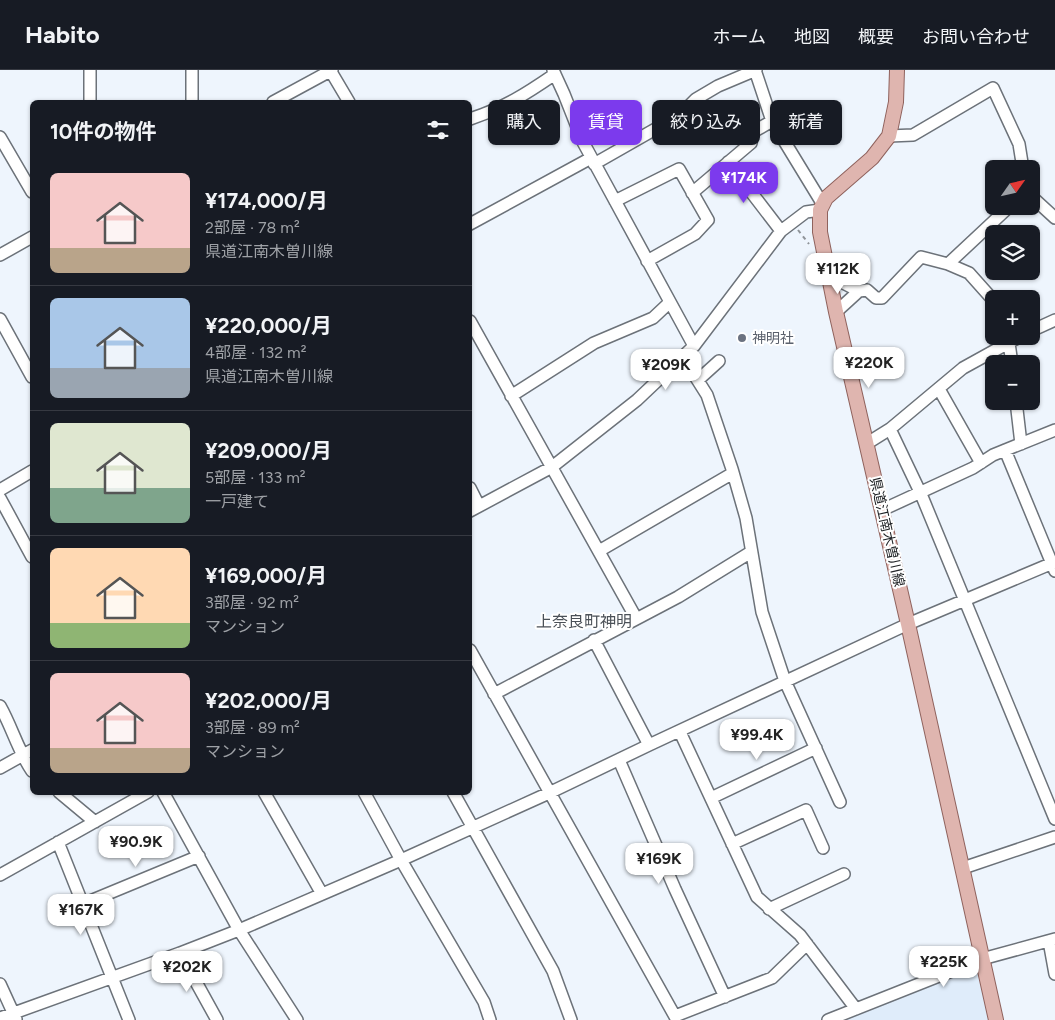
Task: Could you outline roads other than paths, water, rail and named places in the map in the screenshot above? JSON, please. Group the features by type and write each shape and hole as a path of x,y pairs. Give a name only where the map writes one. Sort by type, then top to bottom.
{"main road":[{"path":"821,206 830,193 872,158 889,136 896,102 897,70"},
{"name":"県道江南木曽川線","path":"821,206 820,232 826,269 908,624 996,1020"}],"street":[{"path":"90,70 90,100"},
{"path":"192,70 192,100"},
{"path":"277,100 331,70 348,100"},
{"path":"472,223 680,115 696,99 718,86 755,70 770,115"},
{"path":"472,117 492,112 513,102 554,72 582,142 694,346"},
{"path":"889,136 913,135 993,88 1019,144 1022,160"},
{"path":"692,193 751,143 753,132 770,122"},
{"path":"0,136 30,188"},
{"path":"472,496 475,509 552,467 637,400 694,346 781,231 806,212 821,206 786,145"},
{"path":"728,162 781,231"},
{"path":"615,201 679,169 708,220 695,234 647,261"},
{"path":"1040,204 1055,218"},
{"path":"948,264 1000,215"},
{"path":"0,255 30,238"},
{"path":"836,312 859,291 868,290 876,298 882,298 921,257 948,264 969,273 985,291"},
{"path":"826,269 859,291"},
{"path":"511,396 594,343 653,318 670,302"},
{"path":"0,319 30,373"},
{"path":"1040,327 1055,320"},
{"path":"472,325 636,618"},
{"path":"866,444 890,429 962,368 1004,345"},
{"path":"683,357 707,395 733,473 746,518 762,612 785,681 840,802"},
{"path":"698,380 719,361"},
{"path":"939,389 980,463"},
{"path":"1017,410 1021,444"},
{"path":"890,429 921,494 1055,819"},
{"path":"882,510 921,494 993,455 1055,430"},
{"path":"0,1018 15,1016 239,930 473,829 908,624 1054,565 1004,450"},
{"path":"0,490 30,472"},
{"path":"599,551 733,473"},
{"path":"0,498 30,553"},
{"path":"494,694 678,596 751,552"},
{"path":"594,640 649,745"},
{"path":"472,654 676,1018 772,978 807,944"},
{"path":"0,706 14,735 27,753 0,768"},
{"path":"680,732 757,897 800,935 856,1010"},
{"path":"710,798 816,748"},
{"path":"620,760 675,889 725,997"},
{"path":"63,795 95,822"},
{"path":"0,875 143,795"},
{"path":"165,795 239,930 297,1020"},
{"path":"266,795 322,894"},
{"path":"366,795 401,860 484,1002 490,1020"},
{"path":"455,795 554,972 572,1020"},
{"path":"732,844 806,810 823,848"},
{"path":"963,868 1055,837"},
{"path":"58,842 129,1020"},
{"path":"83,904 199,856"},
{"path":"769,909 844,874"},
{"path":"828,1020 982,959 1052,940 1055,974"},
{"path":"180,953 217,1020"},
{"path":"0,984 15,1016"}],"place":[{"name":"神明社","path":"742,338"}],"district":[{"name":"上奈良町神明","path":"584,621"}]}
